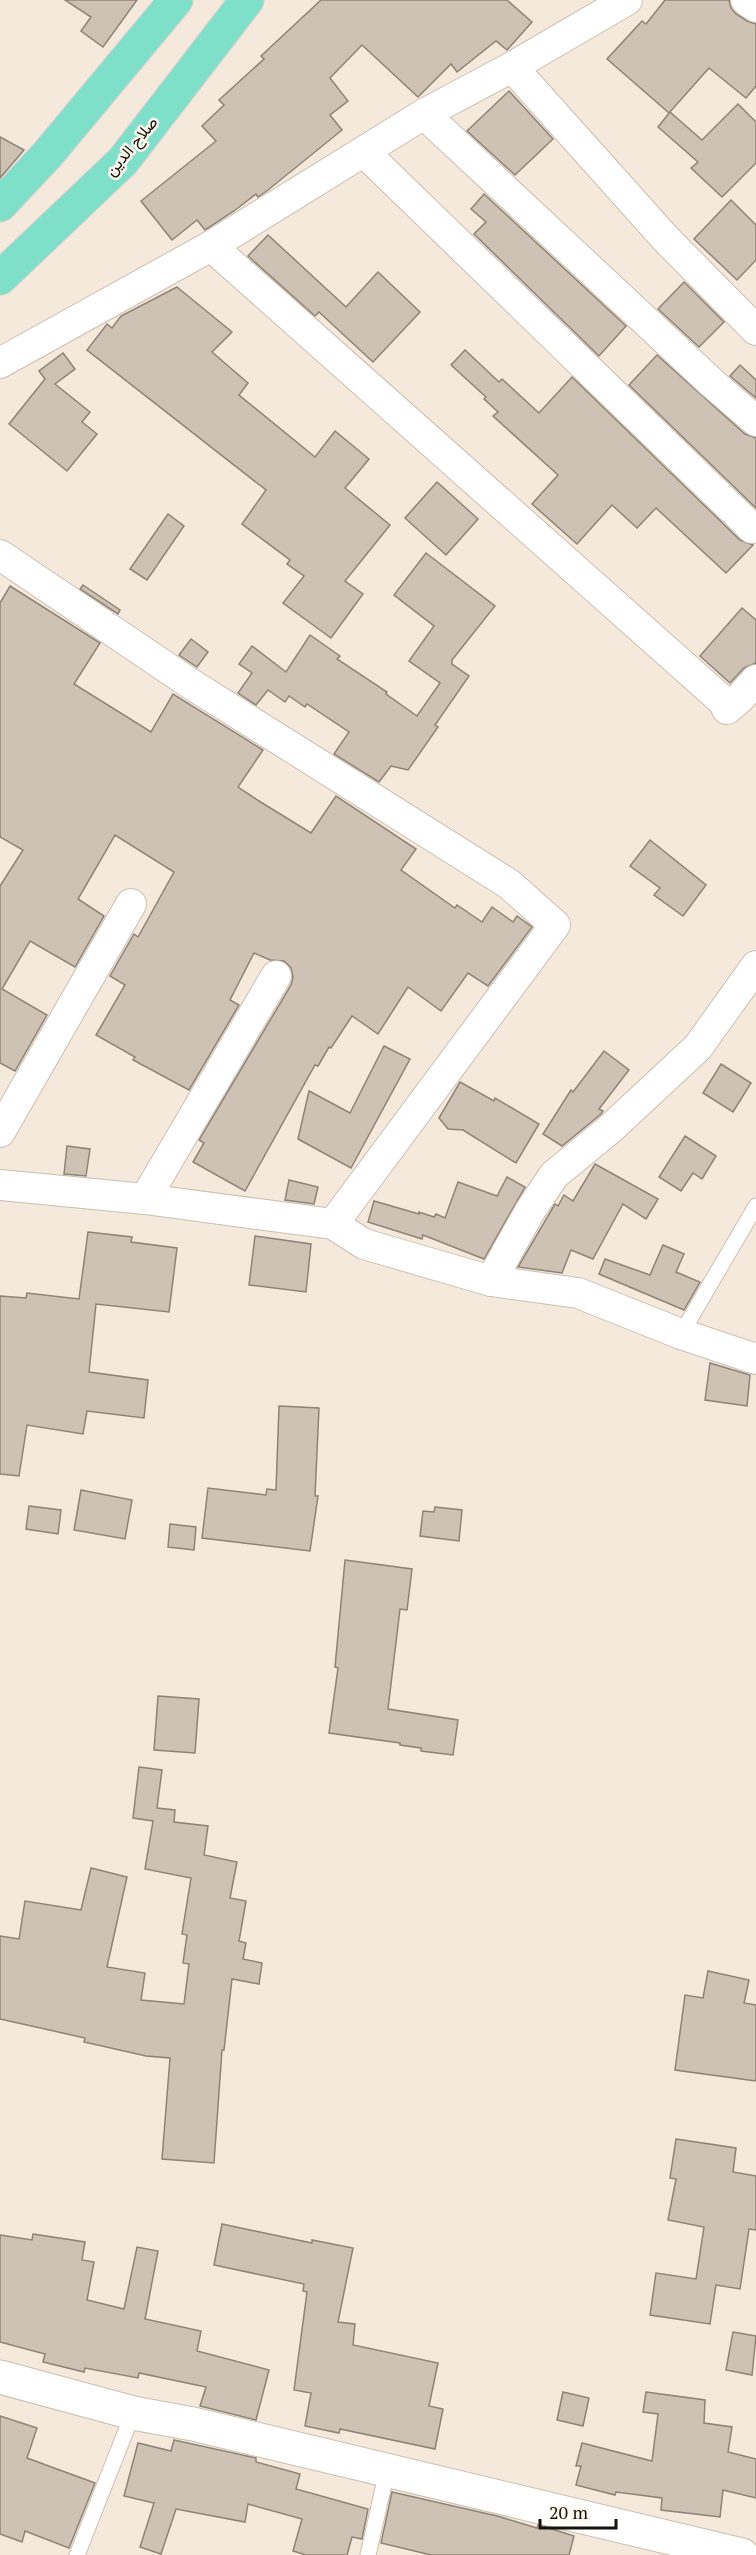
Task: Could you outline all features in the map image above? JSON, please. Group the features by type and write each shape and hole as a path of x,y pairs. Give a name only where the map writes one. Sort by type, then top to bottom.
{"highway":[{"path":"0,205 47,155 176,0"},
{"name":"صلاح الدين","path":"0,278 123,161 247,0"}],"street":[{"path":"0,363 211,246 424,114 512,67 627,0"},
{"path":"746,0 756,8"},
{"path":"512,67 666,239 756,330"},
{"path":"424,114 712,384 756,421"},
{"path":"364,152 752,528"},
{"path":"211,246 723,701 726,709 740,699 756,680"},
{"path":"0,555 191,684 509,884 555,925 333,1224"},
{"path":"0,1132 131,904"},
{"path":"490,1281 530,1211 554,1175 610,1129 698,1047 756,966"},
{"path":"145,1199 276,976"},
{"path":"0,1185 145,1199 333,1224 363,1244 490,1281 578,1293 681,1334 756,1359"},
{"path":"0,2377 133,2413 193,2424 742,2555"}],"lane":[{"path":"681,1334 756,1206"},
{"path":"77,2555 133,2413"},
{"path":"368,2555 387,2472"}],"building":[{"path":"65,0 137,0 103,47 81,31 91,17"},
{"path":"321,0 507,0 532,22 507,50 496,41 457,72 451,64 418,97 362,45 330,78 348,101 330,115 342,130 258,197 256,194 205,230 197,220 172,240 141,201 216,141 202,126 224,105 219,100 264,59 261,56"},
{"path":"665,0 729,0 736,14 756,24 756,86 746,98 709,68 669,113 607,59 642,21 646,24"},
{"path":"509,91 553,139 515,175 467,131"},
{"path":"738,104 756,122 756,163 722,197 691,168 698,162 658,127 670,112 702,140"},
{"path":"0,137 24,150 0,178"},
{"path":"484,194 626,326 599,356 474,234 486,222 471,209"},
{"path":"731,200 756,225 756,260 737,280 694,239"},
{"path":"268,235 346,307 378,272 420,312 373,362 319,312 315,316 248,256"},
{"path":"684,282 724,322 699,347 658,309"},
{"path":"177,287 232,332 212,352 248,383 239,395 315,457 335,431 369,459 345,488 390,525 345,581 363,594 331,638 283,603 304,576 287,564 290,560 242,524 266,490 87,350 107,324 112,328 121,316"},
{"path":"465,350 499,382 502,379 539,413 572,377 740,540 753,545 726,573 656,508 637,528 612,505 577,544 532,504 558,475 493,416 498,412 484,399 486,397 451,365"},
{"path":"63,353 75,369 55,384 90,412 82,422 97,434 67,471 9,424 45,379 39,371"},
{"path":"657,355 745,434 756,438 756,508 629,385"},
{"path":"740,365 756,380 756,398 730,376"},
{"path":"437,482 478,519 446,555 405,518"},
{"path":"168,514 184,526 147,580 130,569"},
{"path":"426,553 495,606 452,660 452,664 469,676 435,725 438,727 408,770 391,766 379,782 334,754 349,732 307,704 305,707 289,696 285,702 268,690 256,705 238,693 252,673 239,664 252,646 286,672 310,635 340,656 337,659 387,692 386,694 417,716 440,683 409,661 434,626 394,595"},
{"path":"83,585 120,610 118,614 80,589"},
{"path":"10,586 100,643 74,684 151,732 173,694 263,750 238,787 259,801 311,833 336,796 416,849 401,870 455,908 457,905 482,922 492,907 513,922 517,916 532,927 488,986 468,973 441,1011 408,987 378,1034 352,1016 318,1066 315,1065 245,1191 193,1162 204,1143 199,1140 291,985 293,977 291,968 284,961 270,960 254,953 230,1000 239,1005 189,1090 133,1060 135,1057 96,1035 125,985 110,976 134,934 138,937 174,872 115,835 78,899 104,916 75,967 30,941 2,989 47,1015 15,1071 0,1063 0,886 23,850 0,837 0,603"},
{"path":"742,608 756,620 756,663 744,668 730,683 700,656"},
{"path":"191,639 208,652 197,667 179,655"},
{"path":"650,840 706,885 683,916 654,895 660,888 630,866"},
{"path":"384,1046 410,1059 351,1168 298,1139 309,1091 350,1113"},
{"path":"604,1051 629,1070 599,1109 603,1111 601,1114 562,1146 543,1134 571,1090 573,1092"},
{"path":"721,1064 751,1083 733,1112 703,1093"},
{"path":"460,1082 494,1101 495,1098 539,1124 516,1163 463,1130 448,1129 439,1118"},
{"path":"685,1136 716,1156 702,1179 693,1173 681,1191 659,1177"},
{"path":"67,1146 90,1149 86,1176 64,1174"},
{"path":"595,1164 658,1199 646,1219 623,1204 593,1259 571,1250 562,1273 518,1267 555,1204 558,1206 564,1195 573,1201"},
{"path":"507,1177 525,1187 484,1259 423,1235 422,1239 368,1222 374,1201 419,1214 419,1212 434,1217 436,1214 445,1218 458,1182 497,1196"},
{"path":"289,1180 318,1187 314,1204 285,1200"},
{"path":"88,1232 132,1237 131,1242 177,1248 169,1312 96,1304 89,1372 148,1380 144,1418 87,1411 83,1434 27,1425 19,1476 0,1474 0,1296 26,1298 27,1293 79,1299"},
{"path":"255,1236 311,1244 306,1292 249,1285"},
{"path":"663,1245 684,1254 676,1272 700,1282 684,1310 599,1274 605,1259 650,1275"},
{"path":"710,1363 750,1375 747,1406 705,1400"},
{"path":"279,1406 319,1408 315,1496 318,1496 310,1551 202,1538 208,1488 266,1495 267,1489 276,1490"},
{"path":"81,1490 132,1500 125,1539 74,1530"},
{"path":"29,1506 61,1510 58,1534 26,1529"},
{"path":"435,1507 462,1510 459,1541 420,1536 423,1511 434,1512"},
{"path":"170,1524 196,1527 194,1550 168,1547"},
{"path":"345,1560 412,1569 407,1610 400,1609 388,1709 458,1720 453,1755 421,1751 421,1748 400,1745 400,1743 329,1733 338,1668 335,1667"},
{"path":"158,1696 199,1699 195,1753 154,1750"},
{"path":"139,1767 162,1770 157,1808 175,1810 174,1822 208,1826 204,1855 237,1862 230,1898 246,1901 239,1941 246,1943 243,1959 262,1963 259,1984 232,1979 224,2050 222,2050 214,2163 162,2159 170,2058 146,2056 84,2042 85,2038 0,2019 0,1936 19,1939 25,1901 81,1910 91,1868 127,1877 107,1967 145,1973 141,2000 184,2004 189,1964 183,1963 187,1935 182,1934 191,1878 145,1869 153,1821 133,1818"},
{"path":"708,1971 749,1980 744,2003 756,2005 756,2081 675,2070 685,1995 703,1998"},
{"path":"676,2139 736,2148 733,2172 756,2176 756,2230 749,2229 740,2289 716,2285 710,2324 650,2315 656,2273 696,2279 704,2227 668,2220 676,2179 670,2178"},
{"path":"222,2224 312,2243 312,2240 353,2248 338,2322 355,2324 353,2345 438,2363 429,2406 443,2409 435,2449 340,2429 339,2433 305,2426 311,2393 294,2390 307,2292 303,2291 304,2284 214,2265"},
{"path":"33,2234 85,2242 82,2260 94,2262 87,2300 124,2309 137,2247 158,2251 145,2319 201,2331 197,2351 269,2370 256,2420 200,2406 206,2387 139,2373 138,2378 85,2368 84,2372 43,2362 45,2354 0,2342 0,2235 32,2240"},
{"path":"733,2332 756,2336 752,2375 726,2370"},
{"path":"563,2392 589,2398 583,2426 557,2420"},
{"path":"646,2392 705,2400 704,2423 732,2427 728,2452 756,2459 756,2498 723,2490 720,2517 661,2510 662,2498 616,2492 615,2495 576,2485 581,2466 576,2466 582,2443 652,2461 658,2414 643,2412"},
{"path":"0,2416 37,2428 27,2458 95,2483 69,2548 25,2531 22,2542 0,2534"},
{"path":"174,2440 256,2458 256,2462 300,2474 296,2489 368,2509 362,2539 352,2537 347,2555 306,2555 293,2551 302,2519 248,2504 245,2522 176,2509 161,2554 140,2547 154,2503 124,2496 138,2443 171,2451"},
{"path":"392,2492 497,2516 537,2528 538,2525 574,2536 569,2555 431,2555 381,2543"}]}
